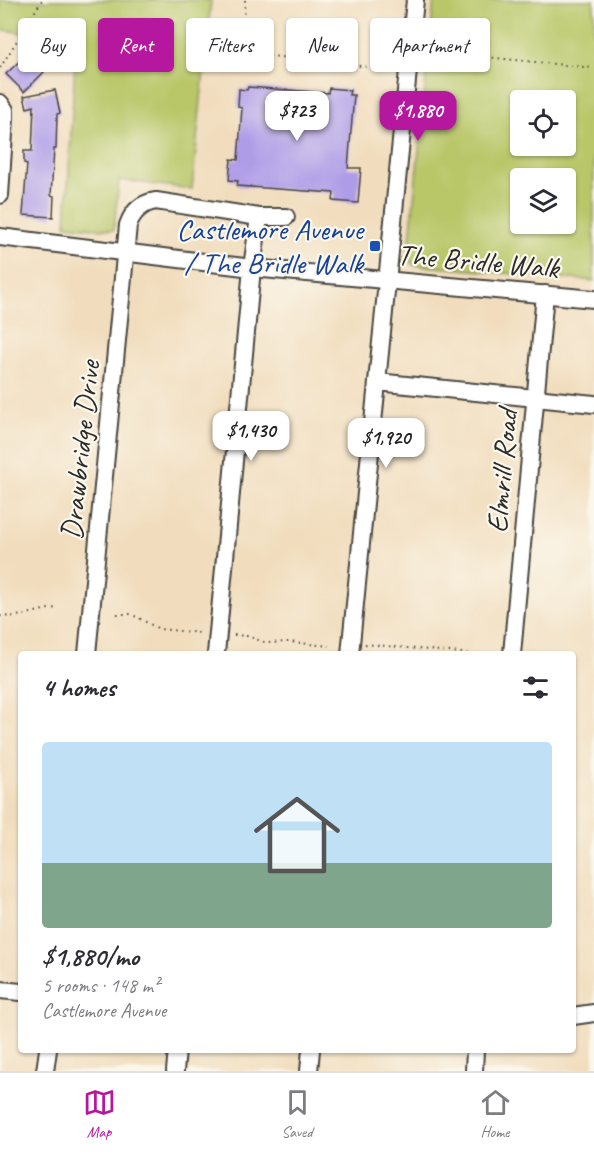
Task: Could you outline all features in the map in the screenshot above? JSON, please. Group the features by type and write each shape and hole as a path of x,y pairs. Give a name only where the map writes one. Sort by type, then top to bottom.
{"street":[{"path":"356,649 377,382 415,0"},
{"path":"0,104 5,110 5,118 0,195"},
{"name":"Drawbridge Drive","path":"87,651 130,218 148,202 156,201 259,217 286,217"},
{"path":"216,651 252,268 259,217"},
{"name":"The Bridle Walk","path":"0,237 252,268 594,298"},
{"name":"Elmrill Road","path":"512,651 545,294"},
{"path":"377,382 594,404"},
{"path":"0,990 18,992"},
{"path":"576,1016 594,1013"},
{"path":"45,1071 48,1053"},
{"path":"175,1071 177,1053"},
{"path":"309,1071 311,1053"},
{"path":"474,1071 475,1053"}],"path":[{"path":"0,68 42,0"},
{"path":"245,0 243,36 250,50 263,55 370,67"},
{"path":"490,57 594,68"},
{"path":"0,616 16,617 35,611 58,608"},
{"path":"117,614 131,614 159,629 202,633"},
{"path":"228,634 247,636 267,643 289,642 329,646"},
{"path":"356,649 402,651"}],"green space":[{"path":"0,0 211,0 209,18 186,18 186,72 204,72 192,189 119,180 114,230 66,225 74,72 86,72 86,18 18,18 18,32 0,29"},
{"path":"434,0 594,0 594,281 413,265 408,259 427,72 490,72 490,18 432,18"}],"building":[{"path":"18,63 18,72 44,72 24,92 6,74"},
{"path":"248,87 328,93 329,88 350,90 349,95 354,95 348,168 361,168 358,203 333,201 334,193 237,186 238,181 229,180 231,159 238,160 242,108 238,107 239,89 247,90"},
{"path":"55,90 60,113 57,114 56,149 54,149 51,195 54,196 53,217 23,215 27,164 24,163 24,151 32,151 34,106 27,108 24,96"}],"place":[{"name":"Castlemore Avenue / The Bridle Walk","path":"375,246"}]}
